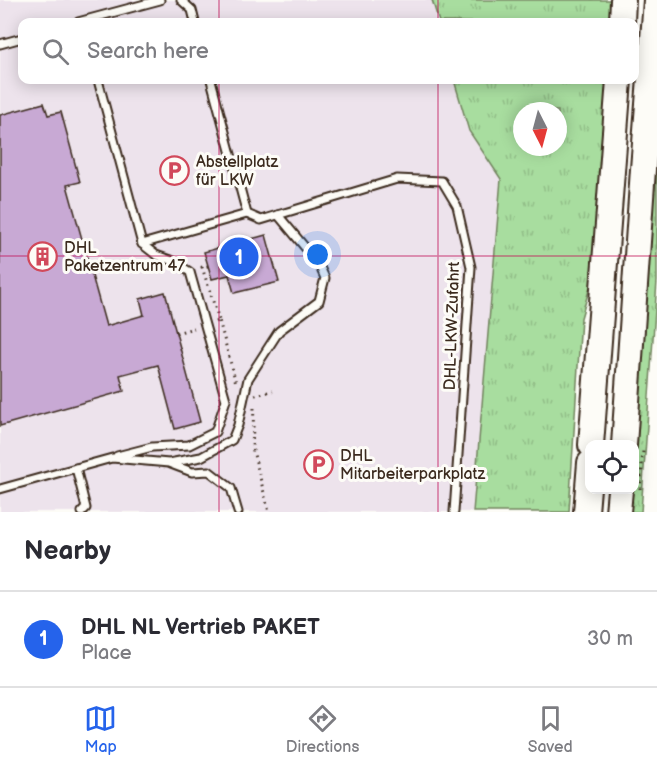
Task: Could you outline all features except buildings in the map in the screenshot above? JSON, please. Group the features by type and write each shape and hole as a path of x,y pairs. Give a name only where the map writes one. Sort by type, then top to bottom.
{"highway":[{"path":"622,18 623,0"},
{"path":"624,440 656,0"},
{"path":"591,440 619,84"},
{"path":"586,512 587,494"},
{"path":"618,512 620,494"}],"lane":[{"path":"93,18 160,0"},
{"path":"182,0 192,10 194,18"},
{"path":"0,44 18,39"},
{"path":"0,489 152,447 189,445 215,432 226,400 190,272 173,261 156,255 142,244 99,84"},
{"path":"212,84 247,214"},
{"name":"DHL-LKW-Zufahrt","path":"278,215 397,179 442,181 457,206 471,267 454,512"},
{"path":"112,458 169,463 201,457 232,440 238,425 248,379 279,331 319,301 325,278 318,263 278,215 261,220 247,214 142,244"},
{"path":"169,463 192,472 209,471 231,488 238,512"},
{"path":"76,468 86,508 82,512"}],"path":[{"path":"208,266 202,267 219,321"},
{"path":"255,395 273,391"}],"shaded area":[{"name":"DHL Paketzentrum 47","path":"0,0 432,0 438,18 18,18 18,84 455,84 469,131 501,179 473,512 0,512"}],"green space":[{"path":"432,0 614,0 613,18 438,18"},
{"path":"657,70 657,281 641,512 628,512 630,494 639,494 639,440 634,440"},
{"path":"455,84 610,84 593,276 581,318 569,512 473,512 501,179 469,131"}],"place":[{"name":"Abstellplatz für LKW","path":"175,170"},
{"name":"DHL Paketzentrum 47","path":"43,256"},
{"name":"DHL NL Vertrieb PAKET","path":"239,257"},
{"name":"DHL Mitarbeiterparkplatz","path":"319,464"}]}
